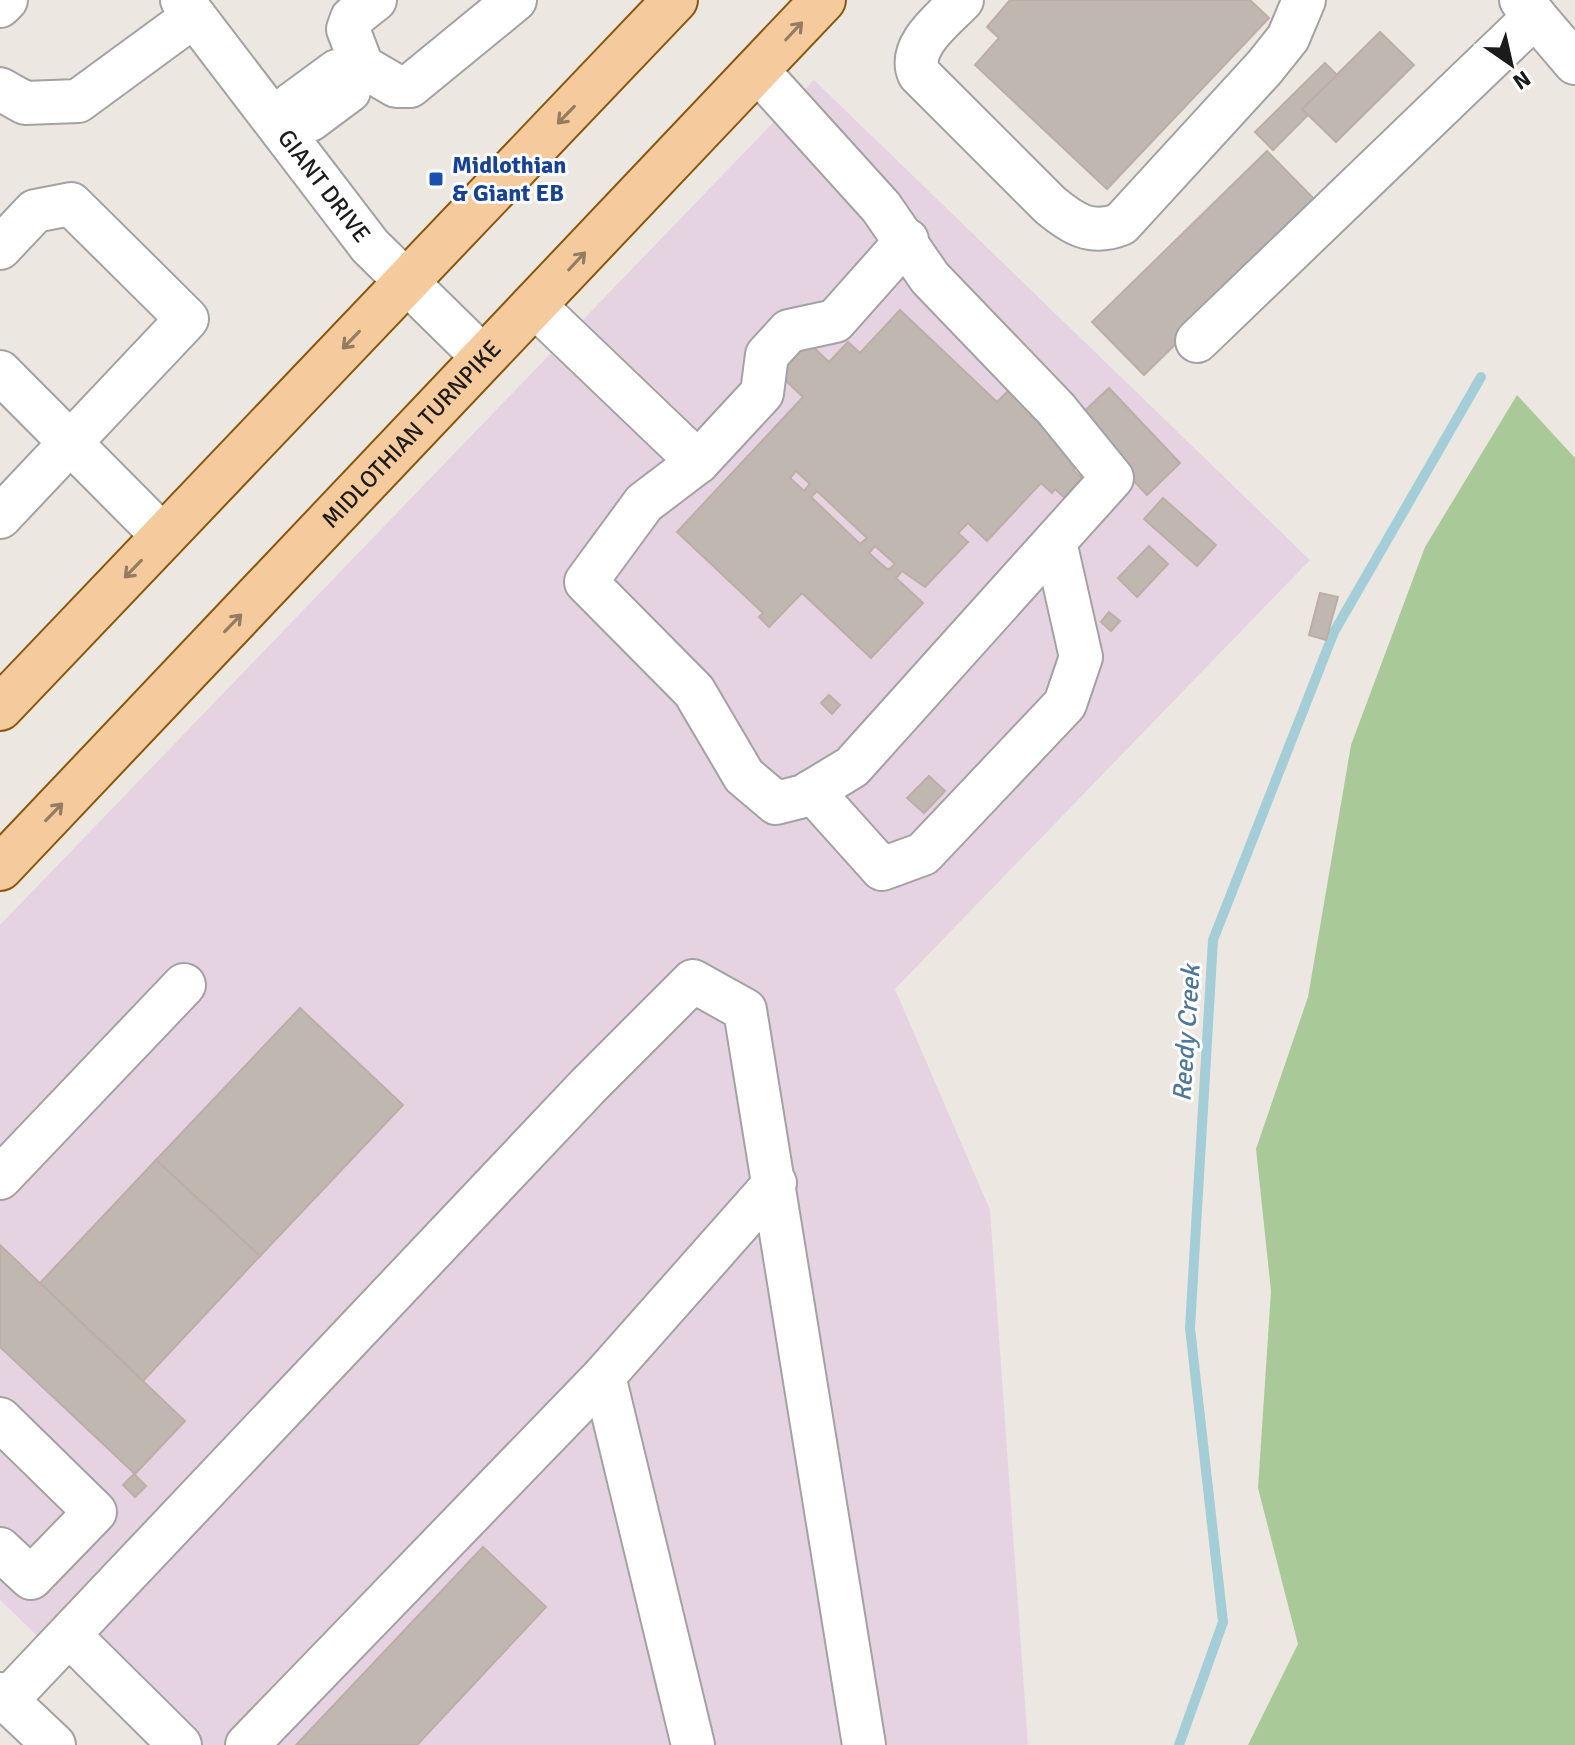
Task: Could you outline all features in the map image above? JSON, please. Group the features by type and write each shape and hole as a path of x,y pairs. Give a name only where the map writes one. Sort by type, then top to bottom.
{"main road":[{"path":"0,708 675,0"},
{"name":"MIDLOTHIAN TURNPIKE","path":"0,868 823,0"}],"street":[{"path":"0,6 6,0"},
{"path":"286,123 310,120 349,91 356,70 348,29 352,18 375,0"},
{"path":"356,70 396,86 410,86 515,0"},
{"path":"962,0 920,46 915,57 919,74 1050,205 1073,224 1087,229 1121,224 1272,58 1288,38 1304,0"},
{"path":"0,89 25,103 78,101 188,8"},
{"name":"GIANT DRIVE","path":"188,8 286,123 370,246 405,284 484,358"},
{"path":"1197,341 1528,8 1575,63"},
{"path":"757,70 907,240 930,278 1056,409 1112,478 852,767 812,791 776,803 744,776 694,691 586,582 644,503 698,462 762,393 767,355 789,331 835,321 907,240"},
{"path":"0,248 35,211 71,204 187,319 0,517"},
{"path":"535,306 698,462"},
{"path":"0,372 164,537"},
{"path":"812,791 882,869 923,854 1065,704 1081,657 1055,542"},
{"path":"54,1745 3,1697 69,1635 588,1086 693,981 745,1010 864,1745"},
{"path":"0,1178 184,985"},
{"path":"247,1745 604,1376 775,1183"},
{"path":"604,1376 693,1745"},
{"path":"0,1419 95,1512 31,1578 0,1549"},
{"path":"69,1635 180,1745"}],"shaded area":[{"path":"814,80 1310,560 895,989 990,1210 1028,1745 151,1745 0,1600 0,925"}],"green space":[{"path":"1517,395 1575,458 1575,1745 1248,1745 1298,1644 1258,1488 1271,1291 1256,1149 1308,997 1351,745 1425,547"}],"building":[{"path":"1010,0 1250,0 1269,18 1107,189 975,65 999,38 987,27"},
{"path":"1380,32 1414,65 1336,142 1302,109"},
{"path":"1325,63 1337,75 1302,109 1308,115 1273,150 1255,132"},
{"path":"1267,151 1319,204 1144,375 1092,322"},
{"path":"900,310 997,402 1012,387 1086,457 1073,470 1083,479 1065,498 1055,489 1052,493 1041,483 987,541 968,523 958,533 968,542 925,587 902,571 896,578 923,603 871,658 802,593 769,627 759,617 763,613 677,532 803,397 767,363 797,332 829,362 848,342 860,353","holes":["796,471 810,484 804,491 790,478","817,491 867,538 860,544 811,497","875,546 895,564 888,570 869,553"]},
{"path":"1109,388 1180,463 1147,495 1076,419"},
{"path":"1163,498 1216,545 1197,566 1144,519"},
{"path":"1149,546 1168,564 1137,597 1118,578"},
{"path":"1320,593 1338,597 1326,640 1309,635"},
{"path":"1109,612 1120,621 1111,631 1101,622"},
{"path":"829,695 840,705 832,714 821,703"},
{"path":"929,776 945,791 924,813 907,798"},
{"path":"300,1008 403,1105 260,1256 156,1160"},
{"path":"156,1160 260,1256 143,1381 40,1283"},
{"path":"0,1245 185,1421 135,1474 0,1347"},
{"path":"134,1474 146,1486 135,1497 123,1485"},
{"path":"483,1547 546,1607 417,1745 296,1745"}],"waterway":[{"name":"Reedy Creek","path":"1179,1745 1223,1622 1190,1328 1213,940 1334,632 1481,377"}],"place":[{"name":"Midlothian & Giant EB","path":"436,179"}]}
